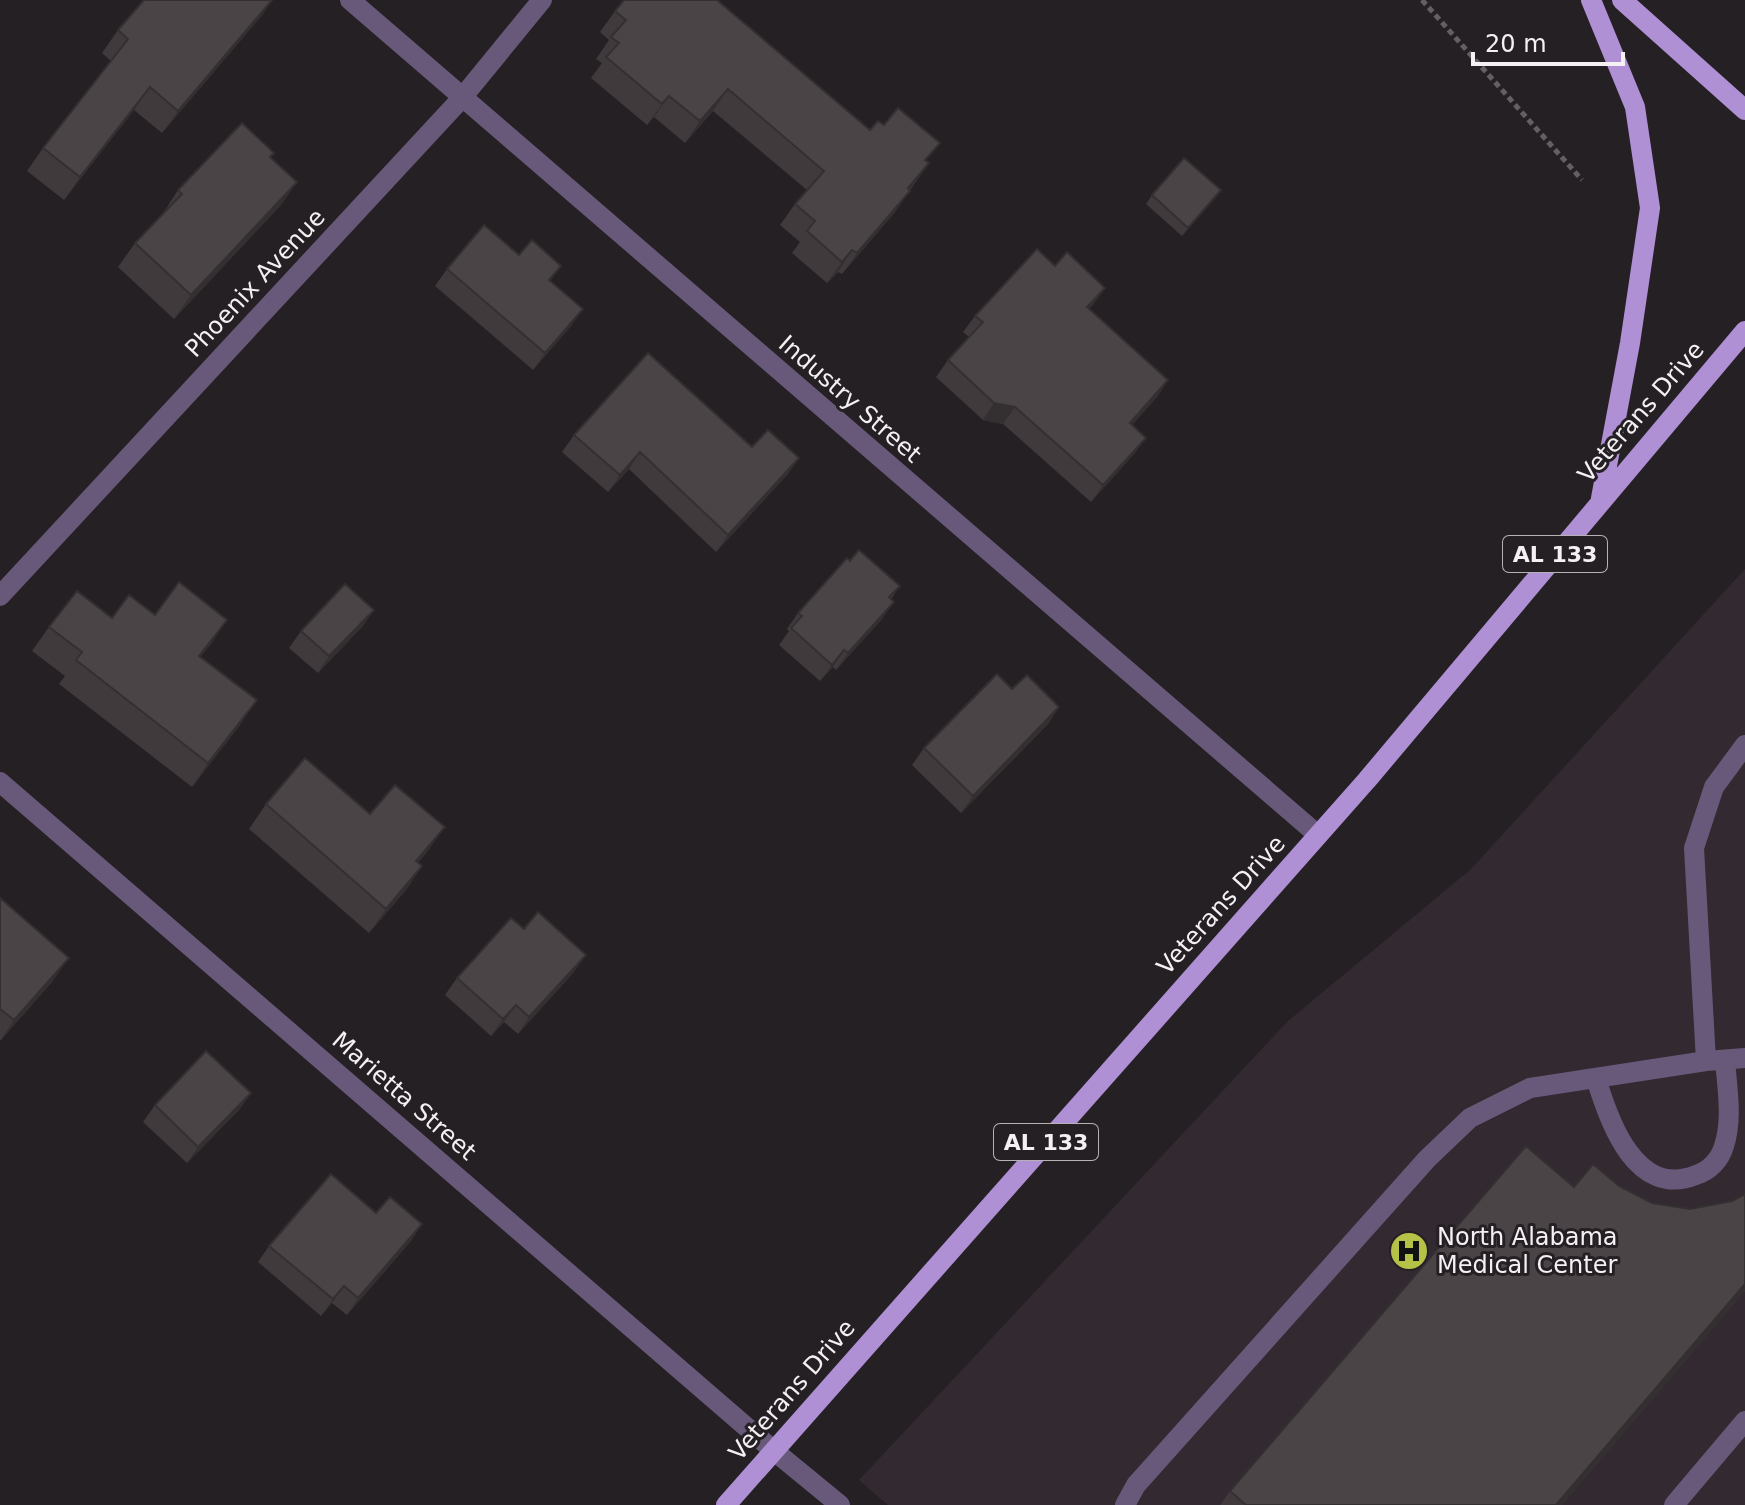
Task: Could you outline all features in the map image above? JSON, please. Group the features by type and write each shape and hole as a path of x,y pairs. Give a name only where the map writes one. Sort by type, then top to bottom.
{"main road":[{"path":"1591,0 1635,107 1650,208 1630,343 1601,498"},
{"path":"1622,0 1745,110"},
{"name":"Veterans Drive","path":"726,1505 1318,835 1745,331"}],"street":[{"name":"Industry Street","path":"350,0 461,99 1318,835"},
{"name":"Phoenix Avenue","path":"0,596 461,99 542,0"},
{"path":"1596,1078 1609,1120 1625,1150 1655,1176 1682,1181 1709,1171 1724,1147 1728,1105 1725,1060 1694,848 1714,787 1745,745"},
{"name":"Marietta Street","path":"0,782 840,1505"},
{"path":"1125,1505 1136,1485 1427,1159 1470,1118 1530,1088 1725,1060"},
{"path":"1674,1505 1745,1421"}],"path":[{"path":"1422,0 1582,180"}],"shaded area":[{"name":"North Alabama Medical Center","path":"1745,569 1745,1505 888,1505 859,1480 1288,1021 1471,869"}],"building":[{"path":"144,0 272,0 178,111 150,87 80,177 43,148 128,39 118,30"},
{"path":"624,0 717,0 870,130 878,121 884,125 898,108 940,143 925,160 929,163 908,188 910,191 857,253 852,250 842,262 807,231 815,221 795,204 824,171 728,89 700,121 669,96 662,104 606,57 619,43 611,37 626,20 615,11"},
{"path":"242,123 274,153 270,157 297,182 191,295 135,243 182,194 178,190"},
{"path":"1184,158 1221,190 1188,228 1152,195"},
{"path":"484,225 519,255 532,240 561,266 549,280 583,309 545,353 447,269"},
{"path":"1037,249 1055,266 1067,252 1105,288 1087,307 1168,380 1130,423 1146,438 1103,485 1015,407 994,403 948,360 983,322 975,316"},
{"path":"648,353 752,447 768,430 799,458 728,535 640,452 620,475 574,435"},
{"path":"859,550 900,586 889,597 894,602 848,653 844,650 832,665 791,628 802,616 798,613 847,558 850,561"},
{"path":"179,582 227,620 199,656 257,700 208,763 76,660 82,652 49,627 77,591 112,618 129,595 155,615"},
{"path":"345,584 374,610 329,656 301,631"},
{"path":"997,674 1012,689 1027,675 1059,707 973,796 924,748"},
{"path":"305,758 370,814 395,785 445,827 416,861 422,866 386,909 266,804"},
{"path":"0,898 69,958 14,1020 0,1009"},
{"path":"538,912 586,955 529,1017 516,1005 503,1019 457,978 511,918 524,929"},
{"path":"206,1051 251,1093 198,1147 155,1105"},
{"path":"1526,1146 1574,1187 1593,1164 1619,1186 1652,1203 1690,1209 1732,1201 1745,1194 1745,1284 1556,1505 1246,1505 1230,1491"},
{"path":"331,1174 376,1213 390,1197 422,1224 358,1298 344,1286 333,1299 269,1246"}],"place":[{"name":"North Alabama Medical Center","path":"1409,1251"}]}
